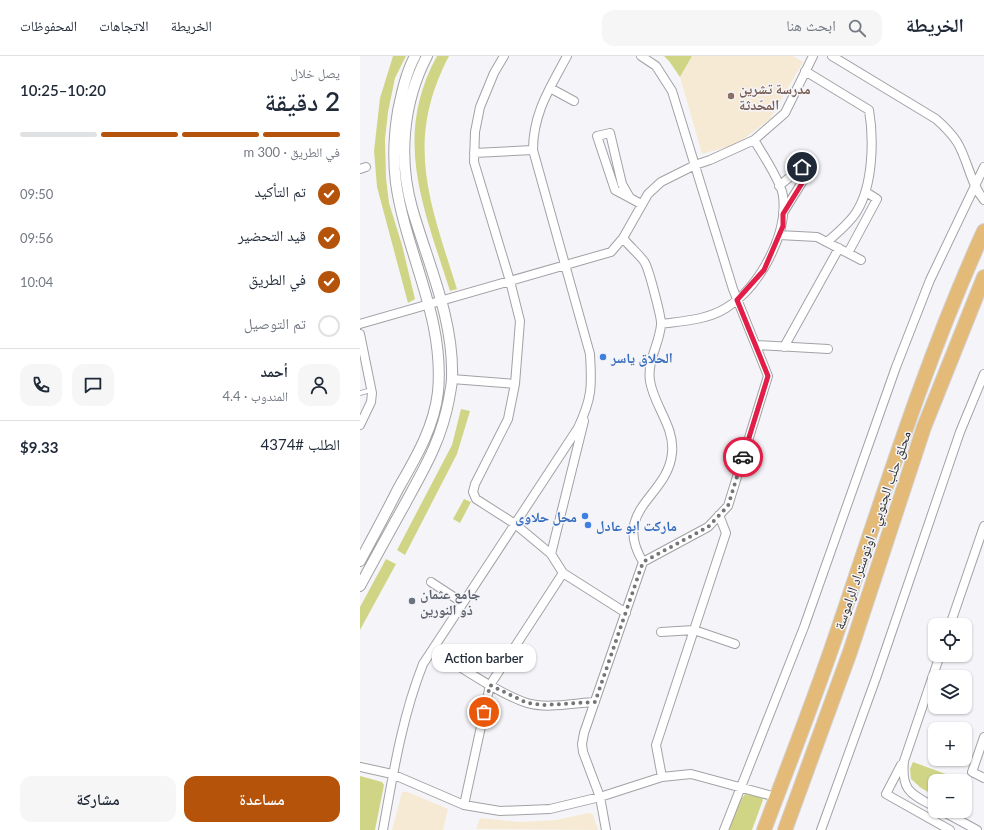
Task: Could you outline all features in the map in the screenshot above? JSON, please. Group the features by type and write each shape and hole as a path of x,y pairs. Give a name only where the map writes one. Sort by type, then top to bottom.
{"highway":[{"name":"محلق حلب الجنوبي - اوتوستراد الراموسة","path":"764,830 832,649 909,420 957,290 984,231"},
{"name":"محلق حلب الجنوبي - اوتوستراد الراموسة","path":"785,830 850,652 924,427 984,277"}],"street":[{"path":"360,561 425,440 438,392 438,360 435,328 430,304 396,183 394,156 396,126 401,96 409,67 415,56"},
{"path":"360,586 436,447 445,418 452,378 449,332 406,182 404,155 405,126 419,71 428,56"},
{"path":"504,56 494,73 480,107 475,132 474,162 510,281 520,321 515,384 508,419 475,484 474,492 476,499 515,524 551,554 563,573 626,613"},
{"path":"551,554 588,405 592,381 590,354 533,150 533,132 541,105 567,56"},
{"path":"606,830 600,797 582,744 584,733 643,562 708,527 728,506 768,376 737,300 672,91 656,66 640,56"},
{"path":"360,324 611,252 623,238 648,194 661,182 694,165 710,160 754,140 785,113 813,56"},
{"path":"832,56 936,118 958,143 975,186 984,200"},
{"path":"805,72 869,110 872,126 869,177 866,192 856,212 827,242"},
{"path":"550,88 574,101"},
{"path":"630,198 622,184 610,133 597,136 615,190 641,204"},
{"path":"661,324 705,318 726,308 737,300 764,270 783,226 783,195 764,156 754,140"},
{"path":"474,153 533,150"},
{"path":"779,186 802,167 809,172 783,214"},
{"path":"724,830 742,788 804,627 904,346 930,280 984,167"},
{"path":"848,253 877,199 866,192"},
{"path":"779,235 817,237 861,260"},
{"path":"623,238 645,262 661,324 651,357 649,374 650,383 667,422 672,443 672,454 665,474 636,517 633,540 636,551 643,562"},
{"path":"784,347 839,248"},
{"path":"360,334 372,389 371,402 360,425"},
{"path":"756,345 828,349"},
{"path":"821,830 876,678 960,432 984,374"},
{"path":"452,378 515,384"},
{"path":"383,830 392,774 413,689 423,664 578,428 588,405"},
{"path":"393,500 403,506"},
{"path":"662,777 656,745 726,533 719,515"},
{"path":"952,618 984,526"},
{"path":"464,805 490,685 563,573"},
{"path":"431,582 463,603"},
{"path":"661,632 694,630 735,644"},
{"path":"433,650 490,685 527,703 544,705 595,702"},
{"path":"938,662 904,761 886,794 950,830"},
{"path":"984,737 972,772 984,778"},
{"path":"904,761 902,777 908,790 928,803"},
{"path":"360,767 392,774 464,805 500,810 550,809 600,797 662,777 691,774 776,797"},
{"path":"955,818 977,830"}],"lane":[{"path":"360,393 372,389"}],"shaded area":[{"path":"692,56 793,56 803,62 770,119 737,144 702,154 680,77"},
{"path":"402,792 408,792 448,809 443,830 392,830"},
{"path":"588,813 593,814 598,830 476,829 480,818 520,822 556,820"}],"green space":[{"path":"393,56 406,56 395,78 388,112 385,139 386,178 389,203 402,245 415,299 408,303 377,187 374,151 380,98"},
{"path":"437,56 449,56 435,87 427,117 425,145 426,172 438,228 457,289 450,291 423,202 417,174 414,145 416,116 424,86"},
{"path":"664,56 692,56 680,77"},
{"path":"461,409 470,411 457,454 405,555 397,550 452,445"},
{"path":"464,499 471,502 460,523 453,519"},
{"path":"386,559 396,564 360,630 360,607"},
{"path":"913,762 946,774 928,774 928,792 911,779 910,769"},
{"path":"360,776 382,782 384,785 375,830 360,830"},
{"path":"745,794 762,797 763,800 752,830 727,830 740,801"}],"way so far":[{"path":"484,712 490,685 527,703 544,705 595,702 643,562 708,527 728,506 743,457"}],"place":[{"name":"مدرسة تشرين المحّدثة","path":"731,96"},
{"name":"الحلاق ياسر","path":"603,357"},
{"name":"محل حلاوى","path":"585,516"},
{"name":"ماركت ابو عادل","path":"588,525"},
{"name":"جامع عثمان ذو النورين","path":"412,601"},
{"name":"Action barber","path":"484,712"}],"route":[{"path":"743,457 768,376 737,300 764,270 783,226 783,214 809,172 802,167"}]}
